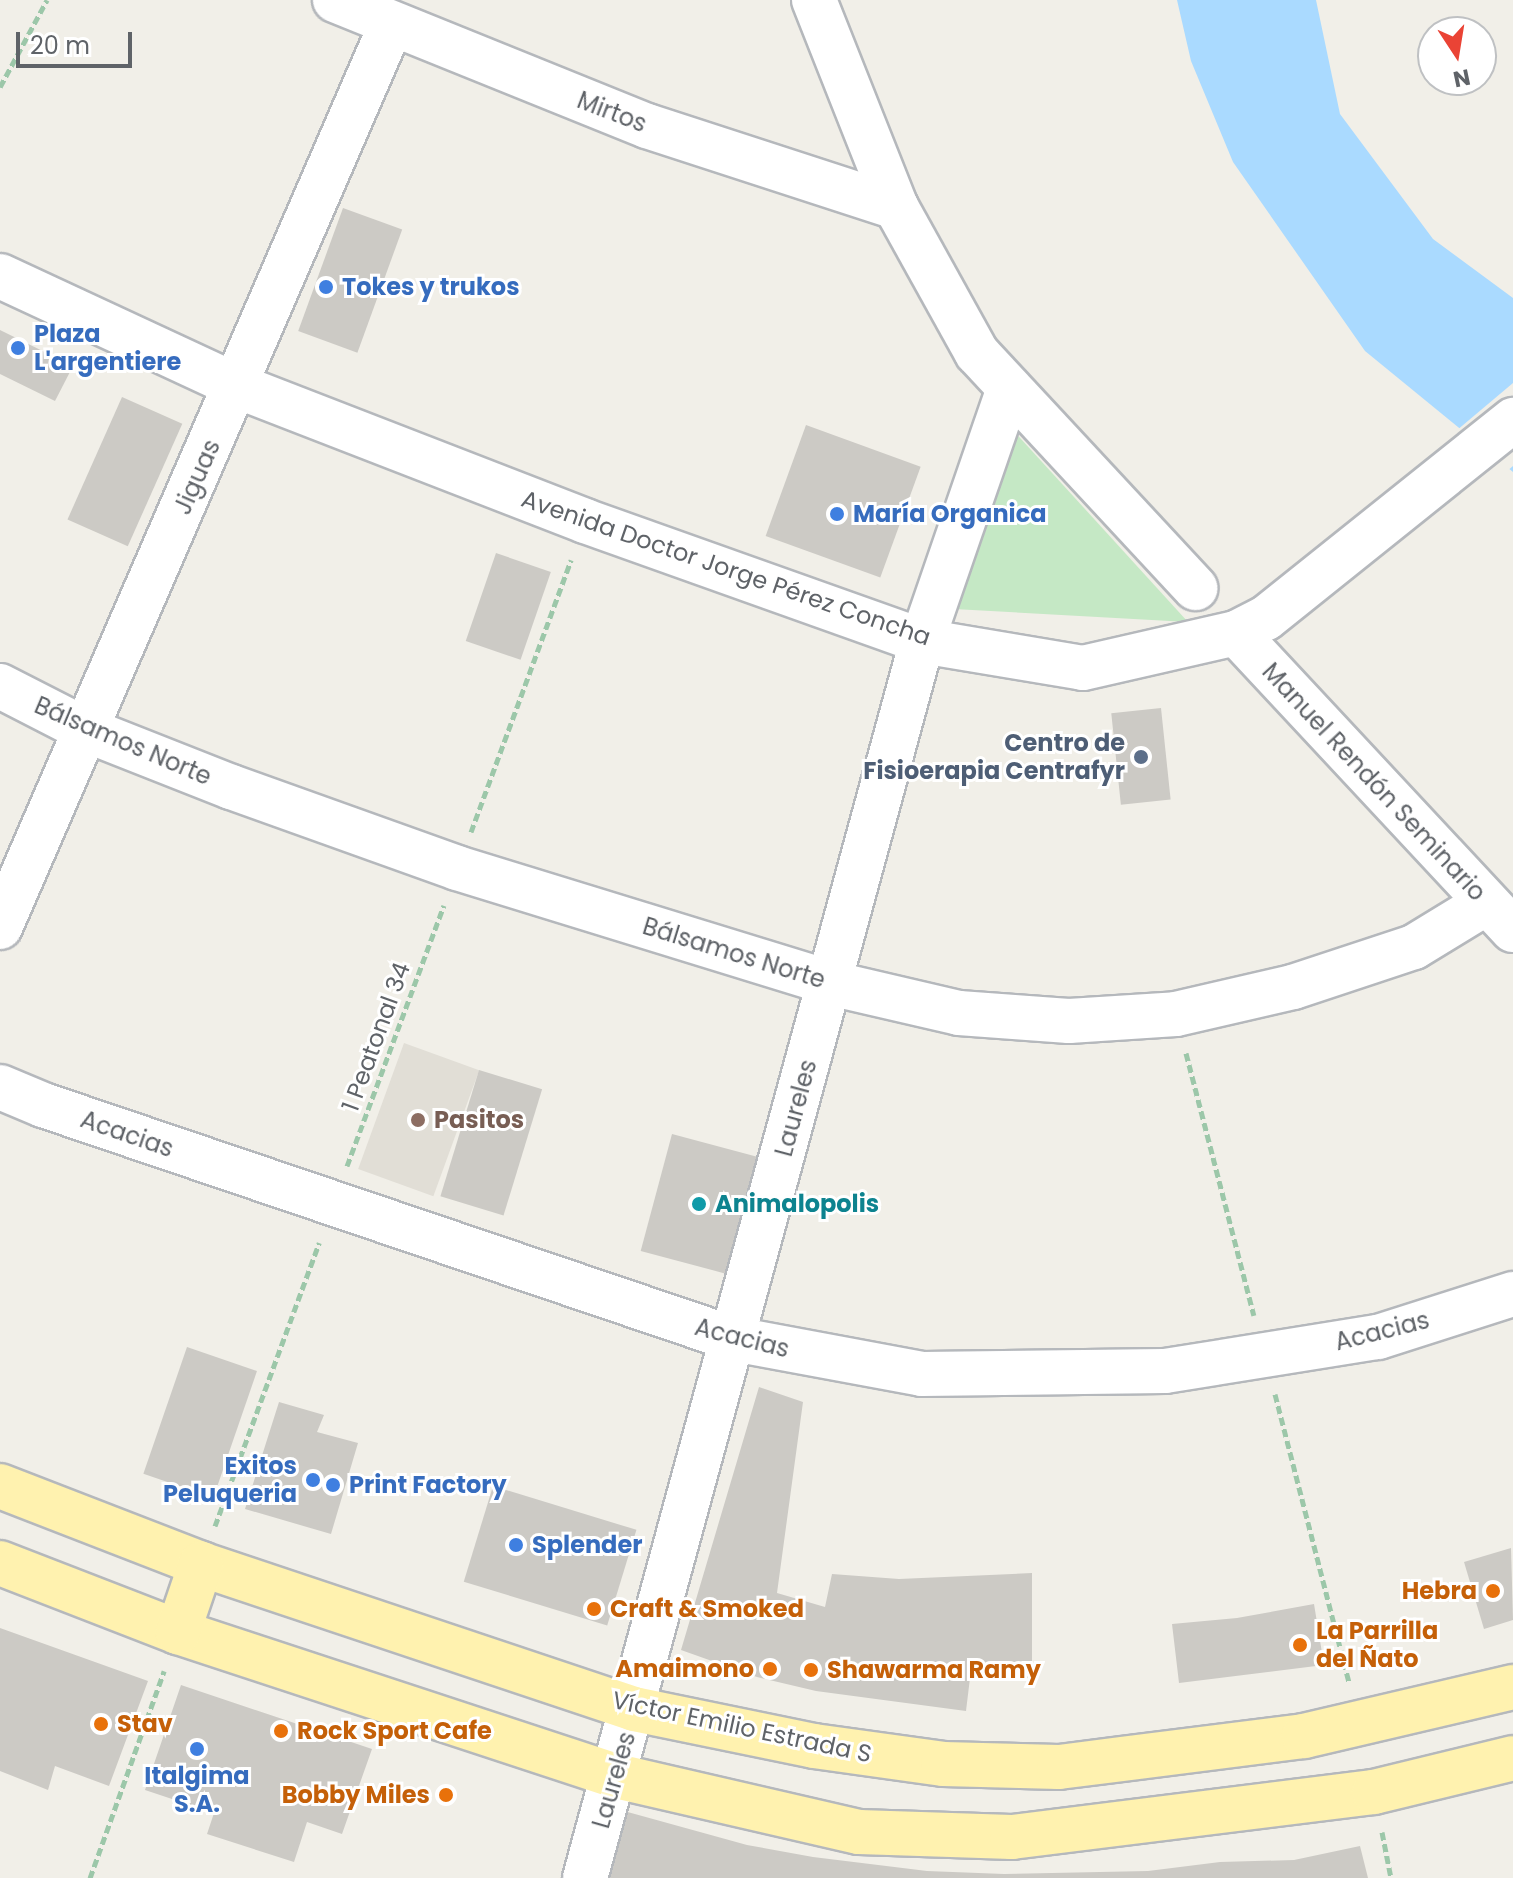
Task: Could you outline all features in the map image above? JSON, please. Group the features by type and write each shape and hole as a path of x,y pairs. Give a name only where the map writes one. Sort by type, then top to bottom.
{"main road":[{"name":"Víctor Emilio Estrada S","path":"0,1486 201,1564 634,1709 814,1746 943,1764 1059,1767 1304,1736 1513,1687"},
{"path":"0,1563 178,1632 616,1776 859,1832 1012,1837 1374,1792 1513,1758"},
{"path":"178,1632 201,1564"},
{"path":"1359,1724 1374,1792"}],"street":[{"name":"Mirtos","path":"335,0 647,126 896,207"},
{"path":"814,0 896,207 977,353 1195,588"},
{"name":"Jiguas","path":"0,927 391,25"},
{"name":"Avenida Doctor Jorge Pérez Concha","path":"0,276 237,386 585,521 922,641 1083,668 1236,633 1284,605 1513,420"},
{"name":"Laureles","path":"585,1878 616,1776 922,641 1009,389"},
{"name":"Manuel Rendón Seminario","path":"1236,633 1500,917"},
{"name":"Bálsamos Norte","path":"0,686 84,729 231,787 457,868 830,983 959,1013 1069,1021 1176,1014 1293,987 1500,917"},
{"name":"Acacias","path":"0,1087 43,1105 734,1339 922,1374 1165,1371 1378,1337 1513,1294"}],"path":[{"path":"0,87 47,0"},
{"name":"1 Peatonal 34","path":"201,1564 585,521"},
{"path":"90,1878 178,1632"}],"shaded area":[{"name":"Pasitos","path":"404,1043 479,1070 433,1196 358,1169"}],"green space":[{"path":"1012,429 1188,622 954,609"}],"water":[{"path":"1177,0 1316,0 1340,114 1433,239 1513,298 1513,472 1365,351 1233,162 1191,61"}],"pier":[{"path":"1513,383 1513,466 1506,472 1456,431"}],"building":[{"path":"343,208 402,230 357,353 298,331"},
{"name":"Plaza L'argentiere","path":"0,330 73,366 55,401 0,374"},
{"path":"122,397 182,424 128,546 67,519"},
{"path":"806,425 921,467 880,578 766,536"},
{"path":"496,553 551,572 521,660 466,641"},
{"name":"Centro de Fisioerapia Centrafyr","path":"1161,708 1171,799 1121,805 1111,713"},
{"path":"479,1070 542,1089 504,1216 440,1196"},
{"name":"Animalopolis","path":"672,1134 757,1157 726,1274 641,1251"},
{"path":"187,1347 257,1371 213,1498 143,1474"},
{"path":"759,1387 803,1402 777,1593 825,1607 832,1574 899,1579 1032,1573 1032,1678 970,1678 966,1711 816,1691 757,1677 681,1650"},
{"path":"279,1402 324,1415 317,1432 358,1443 331,1534 245,1509"},
{"path":"493,1486 636,1530 607,1625 464,1582"},
{"name":"Hebra","path":"1511,1548 1513,1620 1484,1629 1464,1562"},
{"path":"1314,1604 1324,1665 1179,1683 1172,1624 1237,1618"},
{"path":"0,1628 148,1681 109,1786 55,1766 48,1790 0,1771"},
{"path":"181,1685 372,1749 342,1834 307,1822 294,1862 207,1834 214,1813 145,1790"},
{"path":"624,1811 747,1845 813,1857 927,1871 1004,1874 1148,1871 1220,1862 1294,1860 1360,1846 1368,1878 603,1878"}],"place":[{"name":"Tokes y trukos","path":"326,287"},
{"name":"Plaza L'argentiere","path":"18,348"},
{"name":"María Organica","path":"837,514"},
{"name":"Centro de Fisioerapia Centrafyr","path":"1141,757"},
{"name":"Pasitos","path":"418,1120"},
{"name":"Animalopolis","path":"699,1204"},
{"name":"Exitos Peluqueria","path":"313,1480"},
{"name":"Print Factory","path":"333,1485"},
{"name":"Splender","path":"516,1545"},
{"name":"Hebra","path":"1493,1591"},
{"name":"Craft & Smoked","path":"594,1609"},
{"name":"La Parrilla del Ñato","path":"1300,1645"},
{"name":"Amaimono","path":"770,1669"},
{"name":"Shawarma Ramy","path":"811,1670"},
{"name":"Stav","path":"101,1724"},
{"name":"Rock Sport Cafe","path":"281,1731"},
{"name":"Italgima S.A.","path":"197,1749"},
{"name":"Bobby Miles","path":"446,1795"}]}
